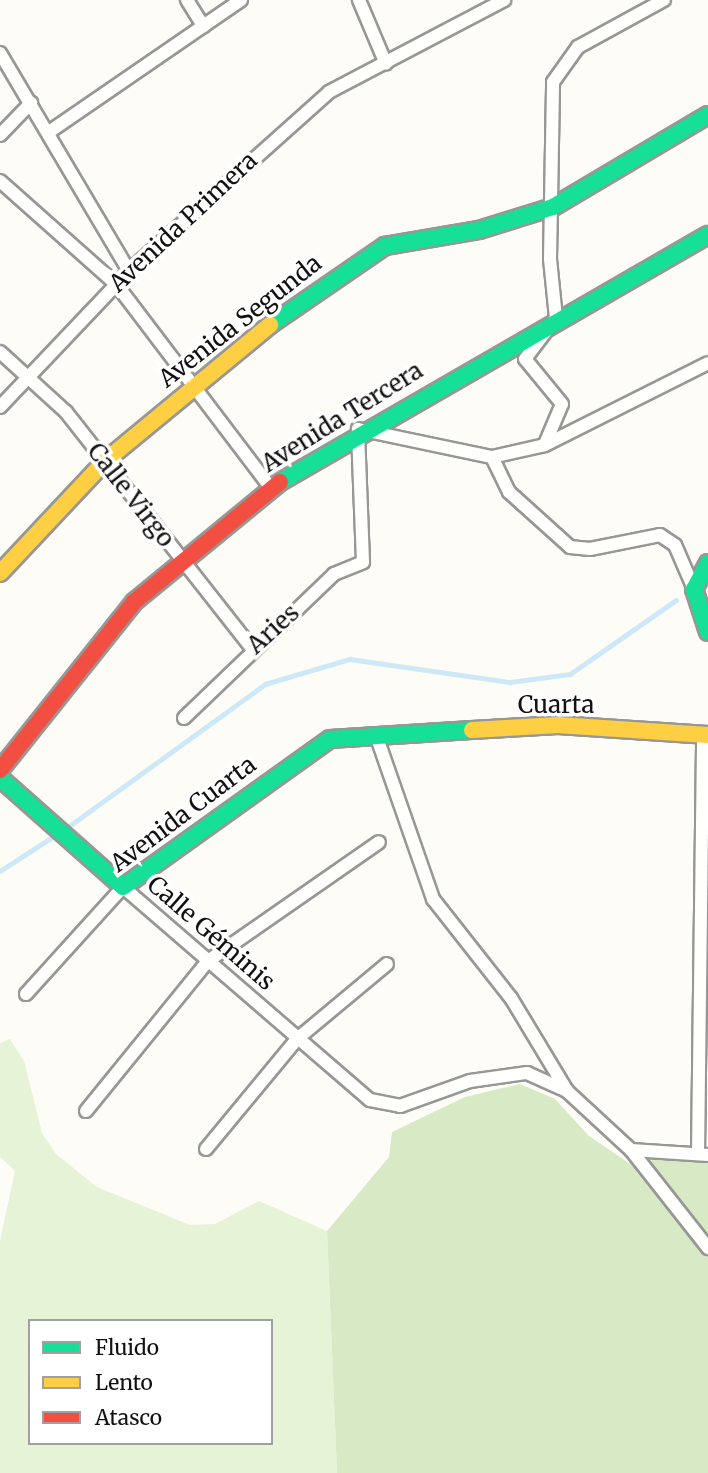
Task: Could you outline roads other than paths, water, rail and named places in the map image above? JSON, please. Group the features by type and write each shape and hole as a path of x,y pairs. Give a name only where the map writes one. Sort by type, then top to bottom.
{"street":[{"path":"187,0 203,26"},
{"path":"49,132 241,0"},
{"path":"359,0 386,64"},
{"name":"Avenida Primera","path":"0,407 116,284 328,92 386,64 503,0"},
{"path":"545,445 562,404 524,359 556,318 550,260 553,207 553,82 579,47 664,0"},
{"path":"0,53 130,271"},
{"path":"0,135 31,103"},
{"name":"Avenida Segunda","path":"0,573 105,461 190,387 314,289 385,246 479,230 553,207 708,115"},
{"path":"0,181 116,284 190,387 271,488"},
{"name":"Avenida Tercera","path":"0,770 127,611 181,561 271,488 358,429 708,235"},
{"name":"Calle Virgo","path":"0,352 29,374 105,461 252,648"},
{"path":"358,429 492,457 545,445 708,363"},
{"name":"Aries","path":"184,718 252,648 334,574 363,562 366,550 355,467 358,429"},
{"path":"492,457 509,492 570,547 590,549 660,535 675,545 695,589 708,632"},
{"path":"695,589 708,562"},
{"name":"Cuarta","path":"404,732 558,725 706,734"},
{"name":"Avenida Cuarta","path":"26,994 123,887 316,744 404,732"},
{"path":"631,1150 703,1154 706,734"},
{"path":"376,735 433,900 510,998 567,1091 631,1150 708,1248"},
{"name":"Calle Géminis","path":"0,778 370,1100 400,1106 499,1074 527,1073 567,1091"},
{"path":"86,1111 208,961 379,842"},
{"path":"206,1149 297,1039 387,964"}],"waterway":[{"path":"65,829 265,684 350,659 510,682 570,674 676,600"},
{"path":"0,871 57,834"}]}
